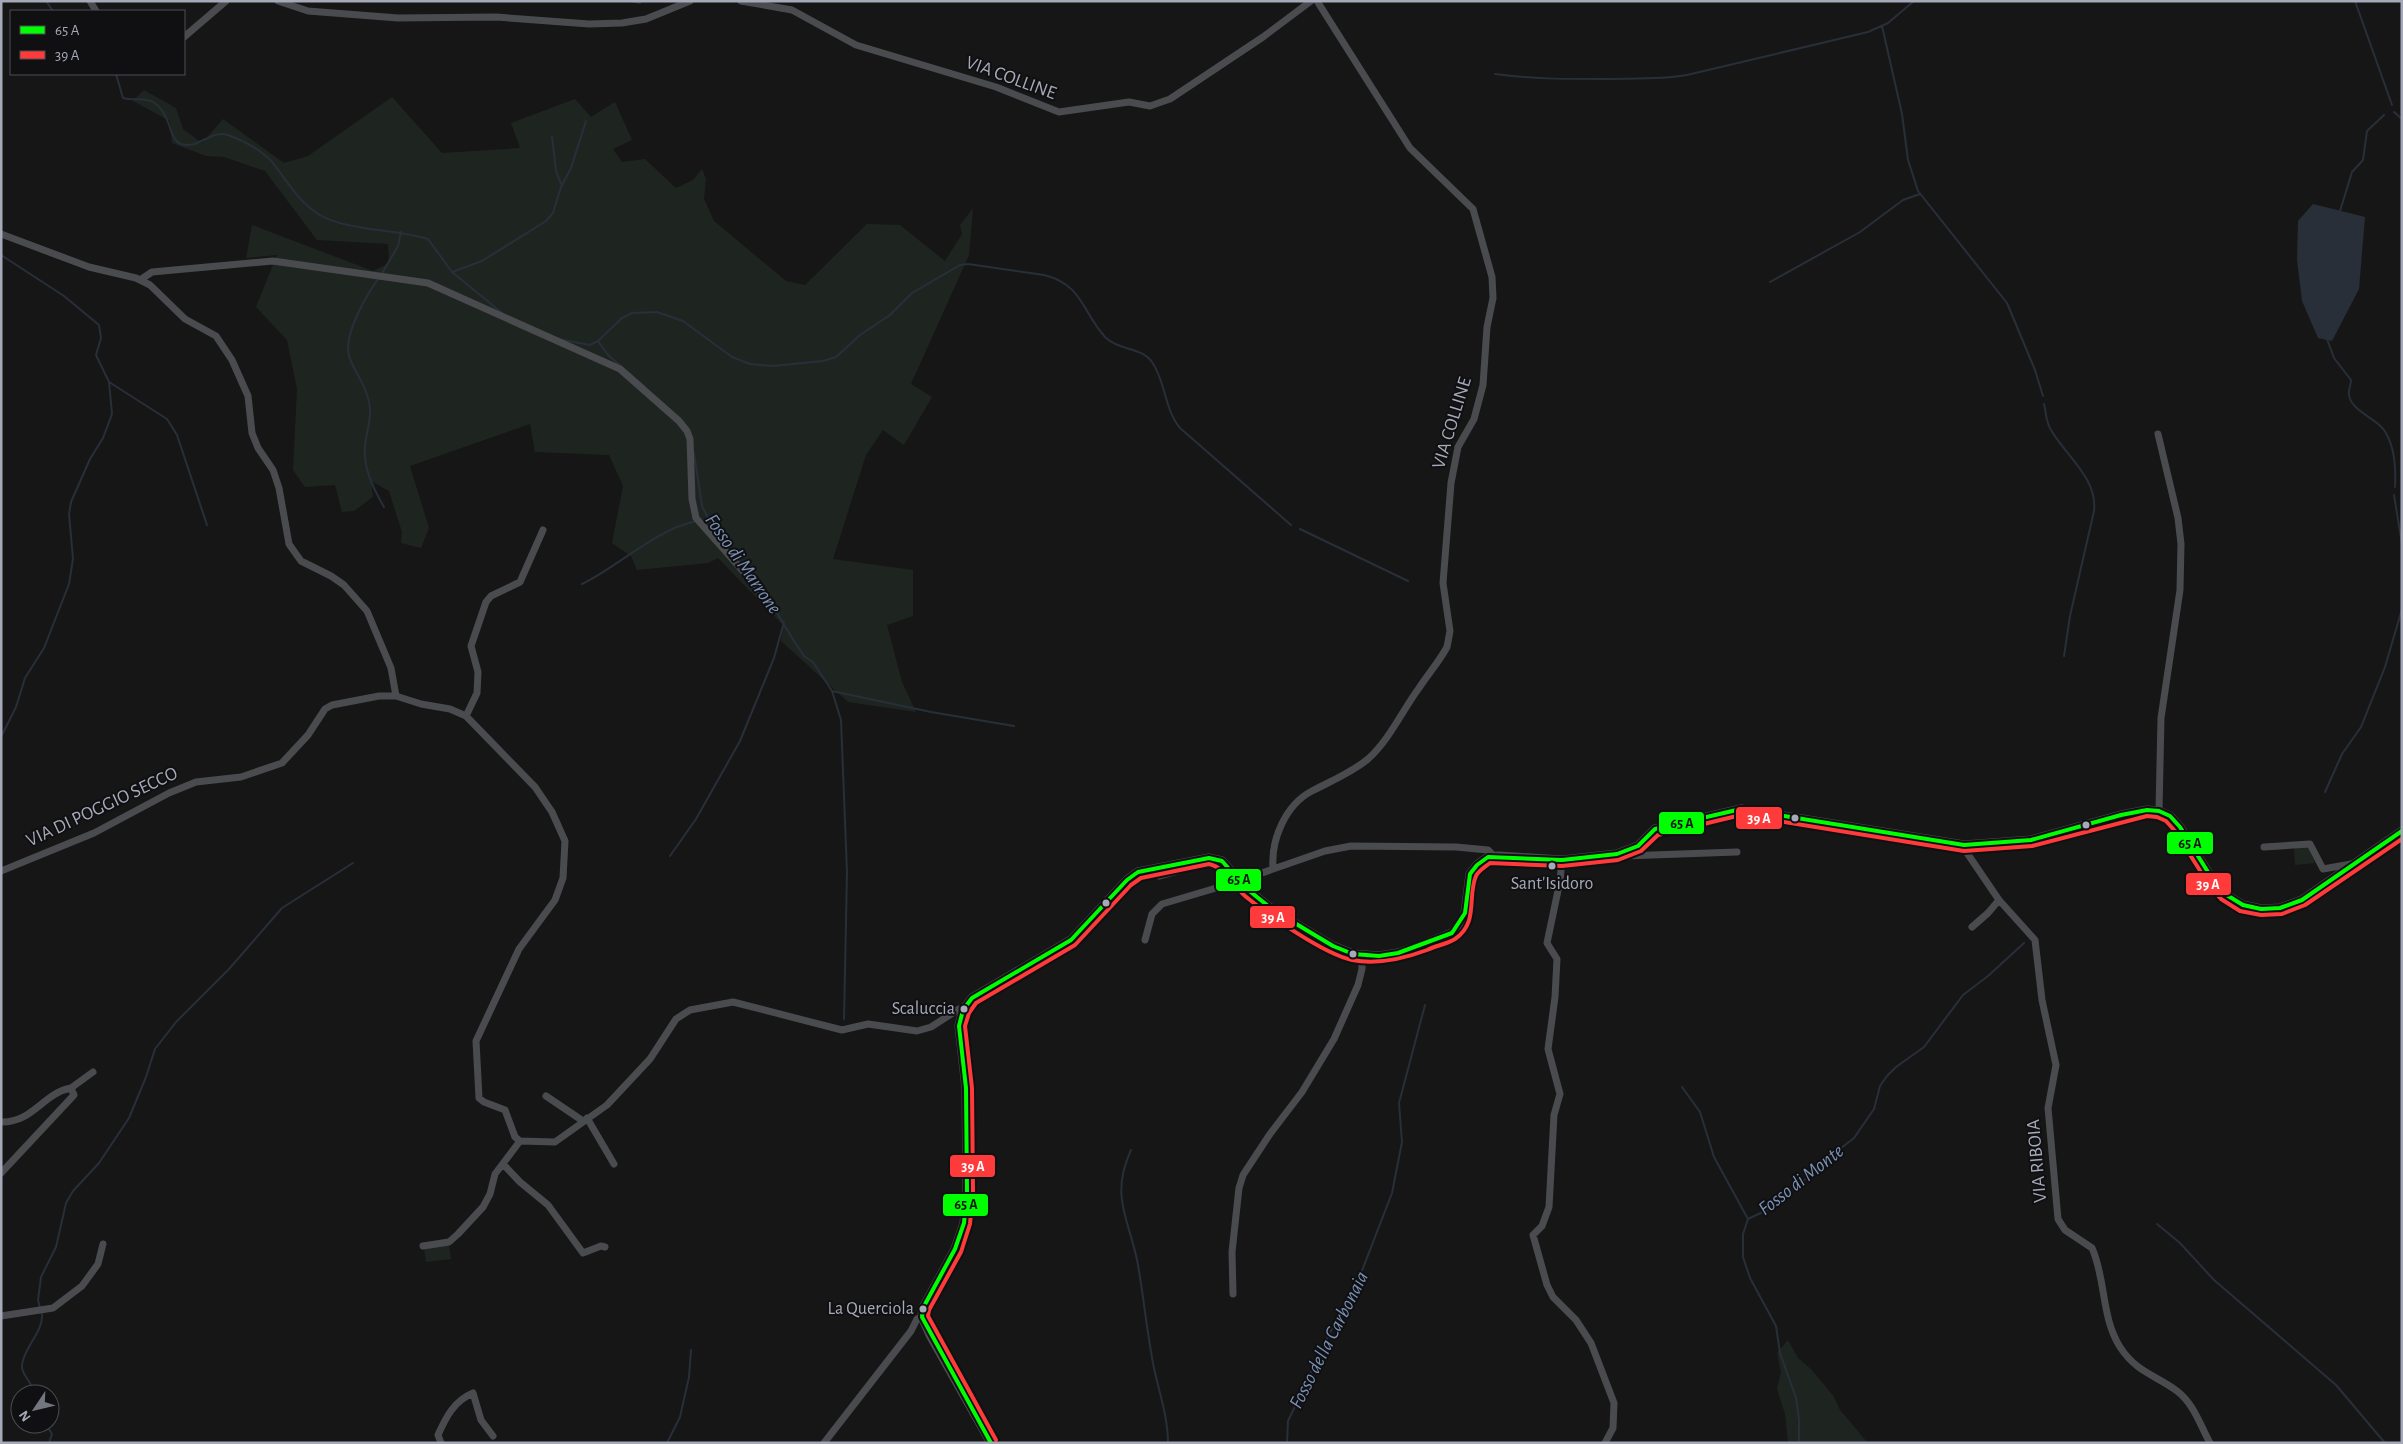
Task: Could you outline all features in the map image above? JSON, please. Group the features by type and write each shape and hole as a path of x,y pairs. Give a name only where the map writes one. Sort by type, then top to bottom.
{"main road":[{"path":"991,1443 930,1335 922,1317 925,1303 955,1249 964,1224 967,1192 966,1088 959,1026 963,1010 968,1002 978,995 1071,940 1132,876 1143,870 1209,858 1220,860 1264,904 1280,915 1333,946 1362,956 1398,953 1444,938 1452,933 1459,926 1465,913 1470,874 1481,861 1494,856 1562,860 1616,854 1638,846 1655,829 1741,808 1964,845 2031,840 2121,815 2147,810 2159,811 2170,816 2180,827 2207,870 2225,894 2252,908 2261,909 2289,906 2302,900 2402,831"}],"street":[{"path":"185,36 226,1"},
{"path":"278,1 308,11 380,16 496,17 589,24 622,23 646,19 690,1"},
{"name":"VIA COLLINE","path":"741,1 792,10 856,45 996,87 1059,112 1129,102 1150,106 1170,99 1312,1"},
{"name":"VIA COLLINE","path":"1273,868 1272,856 1278,831 1290,811 1310,792 1335,781 1368,759 1389,735 1447,647 1450,631 1443,583 1451,483 1458,447 1474,419 1484,385 1487,327 1493,298 1492,277 1474,209 1410,148 1317,1"},
{"path":"1,234 89,267 140,280 161,295 185,319 216,336 232,360 248,396 252,433 258,448 273,470 279,488 289,544 302,561 331,576 344,586 367,611 391,668 396,696 421,704 450,709 466,716 535,787 552,812 566,841 563,878 555,900 519,949 475,1046 479,1098 484,1102 505,1110 515,1137 520,1142 555,1142 617,1096 655,1053 676,1019 690,1010 733,1002 842,1030 874,1024 917,1030 931,1027 957,1010 963,1010"},
{"path":"140,280 152,272 273,261 428,283 620,368 679,421 687,431 692,452 692,499 696,518 766,597"},
{"path":"2158,434 2178,518 2181,544 2180,590 2161,718 2159,811"},
{"path":"466,716 477,693 478,672 471,646 486,602 491,596 520,582 542,530"},
{"name":"VIA DI POGGIO SECCO","path":"1,871 94,833 168,793 196,782 240,777 282,763 304,739 325,709 332,705 379,696 396,696"},
{"path":"2264,847 2310,844 2323,869 2354,864"},
{"name":"VIA RIBOIA","path":"1964,845 1965,850 1998,900 2035,940 2042,1000 2056,1064 2048,1108 2058,1219 2066,1230 2092,1248 2108,1318 2121,1348 2149,1376 2176,1390 2189,1402 2210,1443"},
{"path":"1145,940 1152,914 1159,906 1239,881 1304,857 1351,846 1456,847 1488,850 1494,856"},
{"path":"1616,854 1624,856 1688,855 1737,852"},
{"path":"1562,860 1560,881 1547,944 1557,959 1555,997 1548,1049 1560,1094 1554,1115 1549,1207 1546,1219 1533,1235 1547,1284 1553,1297 1576,1320 1591,1343 1614,1403 1612,1428 1606,1442"},
{"path":"1159,876 1181,870 1182,862"},
{"path":"1972,927 1988,913 1998,900"},
{"path":"1232,1294 1232,1252 1236,1208 1244,1175 1270,1134 1302,1092 1334,1039 1358,985 1362,970 1362,956"},
{"path":"1,1122 23,1118 50,1097 71,1088 93,1072"},
{"path":"1,1173 70,1100 74,1095 71,1088"},
{"path":"546,1096 585,1120 614,1164"},
{"path":"423,1246 449,1242 483,1208 490,1194 495,1174 520,1142"},
{"path":"503,1164 520,1182 548,1205 583,1253 601,1246 605,1247"},
{"path":"1,1316 53,1308 82,1286 98,1264 103,1244"},
{"path":"824,1443 910,1331 917,1319 922,1317"},
{"path":"441,1443 438,1435 448,1414 464,1397 473,1393 481,1420 492,1436"}],"shaded area":[{"path":"144,90 176,108 183,129 202,143 223,119 284,163 308,156 392,97 442,153 520,148 511,123 575,99 591,117 615,102 632,140 613,149 622,162 645,159 676,188 693,180 702,169 706,179 704,199 714,221 786,281 805,285 867,224 900,225 945,261 962,234 960,225 973,208 969,255 911,384 932,397 904,445 883,430 866,455 833,559 913,570 913,616 887,625 902,682 916,712 848,702 781,641 783,625 718,558 708,563 637,570 631,556 612,543 623,486 609,455 535,452 530,424 410,466 429,528 421,548 401,543 402,532 389,491 371,481 373,497 354,511 342,512 335,485 305,487 293,470 297,389 287,340 256,307 277,255 246,258 252,225 373,271 389,263 388,244 317,240 265,171 224,157 206,156 172,143 170,121 133,101"},
{"path":"2313,204 2365,217 2359,289 2332,341 2318,338 2302,301 2297,260 2298,221"},
{"path":"2309,847 2315,863 2295,865 2294,848"},
{"path":"449,1245 451,1259 426,1262 424,1248"},
{"path":"1788,1340 1798,1358 1812,1370 1834,1397 1840,1410 1868,1443 1788,1443 1785,1414 1777,1389 1781,1372 1777,1353"}],"waterway":[{"name":"Fosso di Marrone","path":"46,1 52,10"},
{"path":"631,1 640,3"},
{"path":"1495,74 1535,78 1576,79 1676,77 1868,32 1888,23 1914,1"},
{"path":"2355,1 2392,105"},
{"path":"1882,26 1902,114 1908,160 1918,191 2007,303 2035,370 2043,396"},
{"name":"Fosso di Marrone","path":"116,75 123,98 153,102 164,113 174,137 181,144 193,144 222,134 246,143 269,158 299,197 311,209 329,220 356,227 428,239 452,272 502,313"},
{"path":"2394,112 2402,119"},
{"path":"2340,211 2352,172 2363,160 2367,131 2384,115"},
{"path":"452,272 482,261 546,221 553,213 561,187 571,168 586,121"},
{"path":"552,137 556,171 562,186"},
{"path":"1770,282 1860,232 1903,200 1920,194"},
{"path":"381,275 398,246 401,232"},
{"path":"1,255 64,296 99,325 101,338 96,355 109,382 112,414 103,438 90,459 71,502 69,514 73,559 69,584 44,648 25,678 16,707 1,737"},
{"path":"563,340 590,345 598,341 622,318 632,313 657,312 683,321 732,357 750,364 773,366 823,361 836,357 860,335 890,315 912,293 960,265 968,264 1044,275 1057,280 1075,293 1106,338 1148,357 1157,370 1171,412 1180,428 1291,525"},
{"path":"378,279 356,318 348,350 350,359 369,401 370,413 365,446 367,470 384,507"},
{"path":"2327,339 2334,358 2351,380 2349,393 2354,406 2380,426 2388,436 2394,458 2395,487"},
{"name":"Fosso di Marrone","path":"598,341 608,355 644,386"},
{"path":"109,382 167,419 177,435 207,525"},
{"path":"2044,404 2049,427 2080,468 2091,488 2094,499 2094,511 2070,616 2064,656"},
{"name":"Fosso di Marrone","path":"694,453 702,506 720,541"},
{"path":"2394,495 2402,544"},
{"path":"582,584 666,532 696,521"},
{"path":"1300,529 1408,581"},
{"name":"Fosso di Marrone","path":"735,557 752,576"},
{"name":"Fosso di Marrone","path":"768,598 804,656 813,662 832,691 841,720 847,872 844,1019"},
{"path":"2325,792 2342,754 2361,727 2385,667 2402,609"},
{"path":"670,856 696,819 740,741 774,658 784,622"},
{"path":"832,691 931,712 1014,726"},
{"path":"40,1308 38,1300 41,1277 56,1247 66,1203 73,1191 99,1163 129,1118 155,1049 176,1022 229,969 282,908 353,863"},
{"name":"Fosso di Monte","path":"1799,1443 1799,1419 1796,1398 1780,1353 1776,1326 1750,1278 1743,1257 1743,1234 1748,1219 1767,1210 1801,1182 1818,1172 1836,1152 1854,1138 1874,1109 1880,1086 1887,1076 1896,1067 1924,1047 1963,995 1988,976 2024,943"},
{"name":"Fosso della Carbonaia","path":"1287,1443 1288,1421 1335,1322 1355,1297 1358,1281 1392,1193 1402,1142 1399,1103 1425,1005"},
{"path":"1682,1087 1700,1112 1714,1157 1748,1219"},
{"path":"1131,1150 1125,1167 1121,1196 1138,1265 1156,1377 1167,1424 1168,1443"},
{"path":"2157,1224 2180,1243 2214,1280 2336,1385 2385,1443"},
{"path":"30,1384 23,1372 22,1365 26,1352 40,1326 42,1313"},
{"path":"667,1443 680,1417 689,1377 691,1350"},
{"path":"49,1443 52,1434"}],"transit line":[{"path":"991,1443 922,1317 923,1308 955,1249 964,1223 967,1192 966,1088 959,1026 963,1010 972,998 1071,940 1127,880 1138,872 1209,858 1222,861 1247,889 1273,910 1333,946 1353,954 1379,956 1398,953 1452,933 1465,913 1470,874 1477,865 1488,857 1562,860 1617,854 1638,846 1655,829 1741,809 1964,845 2031,840 2121,815 2147,810 2159,811 2170,816 2180,827 2216,885 2225,894 2243,905 2261,909 2280,908 2302,900 2402,831"},
{"path":"996,1440 928,1316 929,1310 961,1252 970,1224 973,1192 972,1088 965,1026 969,1013 976,1003 1075,945 1131,885 1141,878 1209,864 1215,866 1224,873 1240,892 1297,933 1340,956 1352,960 1371,962 1409,956 1455,939 1462,933 1470,917 1473,884 1476,876 1480,870 1490,863 1562,866 1618,860 1641,851 1658,835 1741,815 1964,851 2032,846 2147,816 2157,817 2166,821 2175,831 2211,888 2221,899 2240,911 2261,915 2282,914 2305,905 2402,839"}],"place":[{"name":"Sant'Isidoro","path":"1552,866"},
{"name":"Scaluccia","path":"964,1009"},
{"name":"La Querciola","path":"923,1309"}]}
